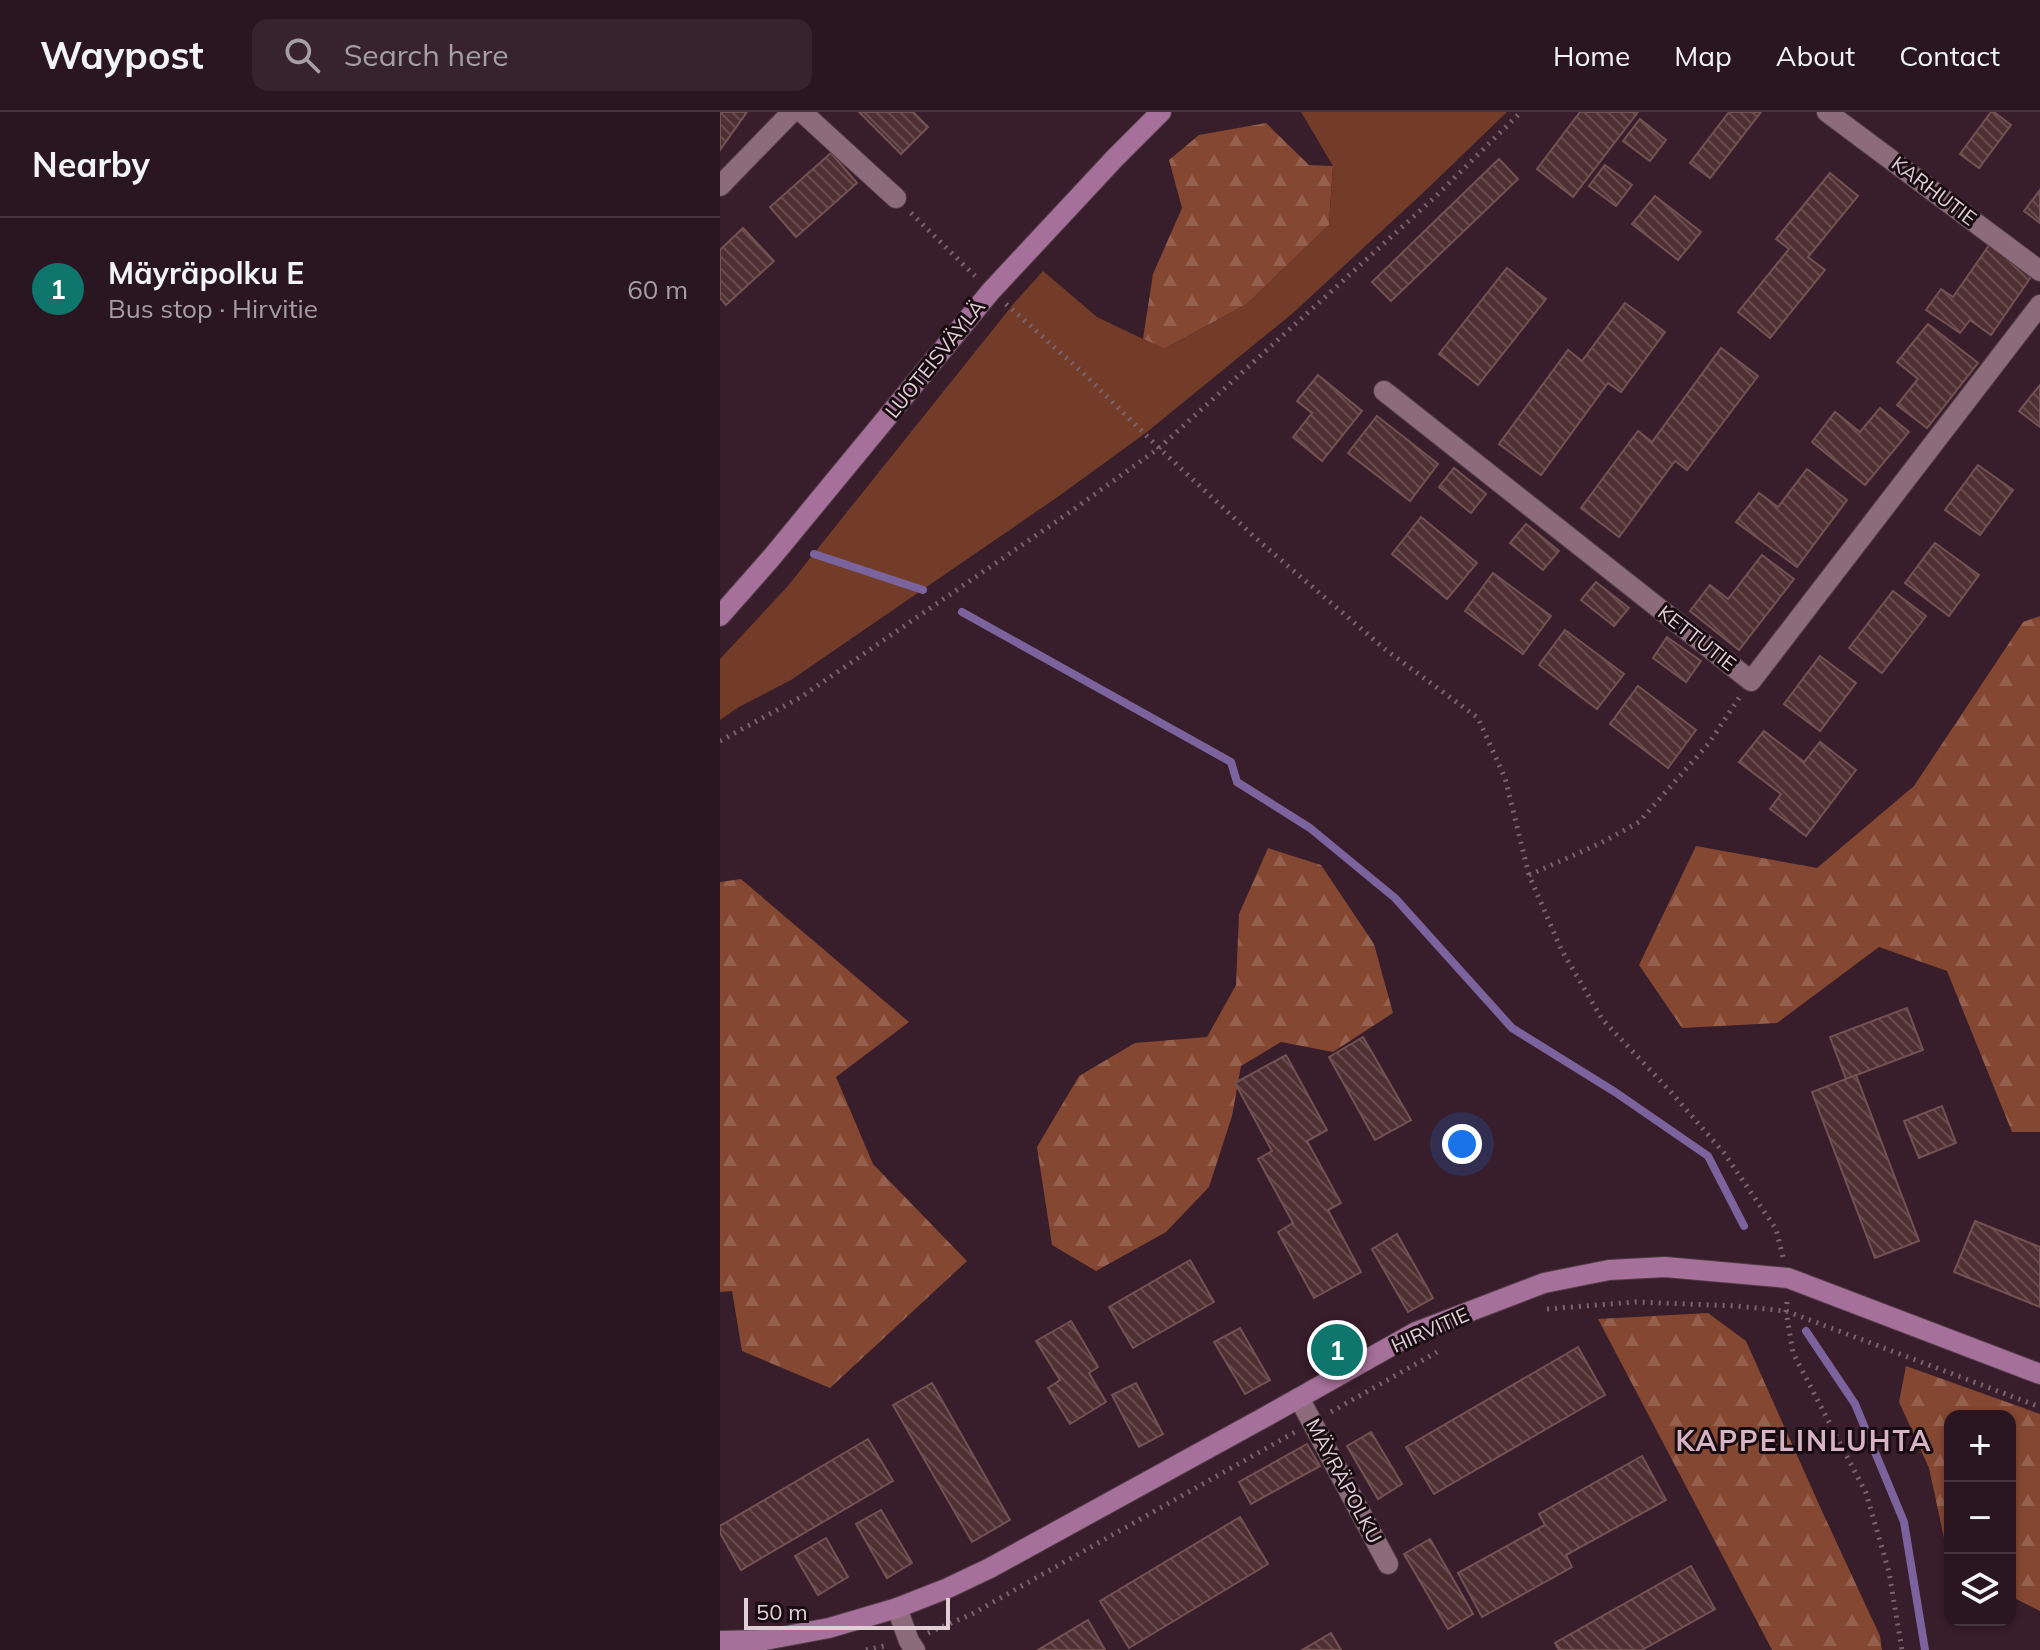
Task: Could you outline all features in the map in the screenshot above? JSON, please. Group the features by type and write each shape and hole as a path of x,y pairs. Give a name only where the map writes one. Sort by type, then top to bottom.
{"street":[{"path":"720,186 792,112"},
{"path":"802,112 896,198"},
{"name":"LUOTEISVÄYLÄ","path":"720,616 991,291 1161,112"},
{"name":"KARHUTIE","path":"1827,112 2040,271"},
{"name":"KETTUTIE","path":"1384,391 1751,681 2040,305"},
{"name":"HIRVITIE","path":"720,1641 765,1640 829,1628 897,1608 948,1588 990,1568 1416,1332 1544,1283 1609,1270 1665,1267 1788,1278 2040,1374"},
{"name":"MÄYRÄPOLKU","path":"1299,1398 1388,1564"},
{"path":"897,1608 912,1645"}],"path":[{"path":"720,741 801,697 1159,448 1424,207 1521,112"},
{"path":"896,198 1260,542 1386,650 1478,718 1505,778 1529,875 1561,949 1602,1019 1724,1153 1776,1229 1788,1278 1786,1311 1793,1353 1866,1493 1889,1572 1902,1650"},
{"path":"1529,875 1601,843 1639,822 1709,743 1751,681"},
{"path":"1544,1310 1636,1302 1786,1311 2040,1407"},
{"path":"866,1650 912,1645 972,1614 1447,1346"}],"green space":[{"path":"1266,123 1309,165 1333,166 1329,225 1247,304 1164,349 1143,339 1153,274 1182,208 1169,160 1199,135"},
{"path":"2040,616 2040,1132 2012,1132 1947,971 1879,947 1777,1023 1682,1028 1639,965 1696,846 1817,868 1914,786 2023,622"},
{"path":"1268,848 1321,865 1374,944 1393,1013 1333,1052 1281,1042 1241,1066 1232,1116 1209,1187 1166,1232 1096,1271 1052,1245 1037,1147 1079,1076 1135,1043 1207,1037 1236,985 1239,914"},
{"path":"741,879 909,1022 836,1077 873,1164 967,1261 830,1388 742,1351 732,1291 720,1292 720,882"},
{"path":"1708,1313 1746,1341 1880,1636 1882,1650 1772,1650 1598,1319"},
{"path":"1906,1366 2040,1414 2040,1611 2016,1599 2016,1410 1944,1410 1944,1538 1929,1468 1899,1402"}],"shaded area":[{"path":"1301,112 1507,112 1293,313 1147,432 791,680 720,720 720,659 787,587 1043,271 1097,317 1164,349 1247,304 1329,225 1333,166"}],"building":[{"path":"720,112 747,112 720,150"},
{"path":"859,112 913,112 928,127 901,154"},
{"path":"1580,112 1638,112 1573,197 1537,169"},
{"path":"1729,112 1761,112 1710,178 1690,163"},
{"path":"1991,112 2011,125 1979,168 1960,154"},
{"path":"1640,119 1666,140 1650,161 1623,141"},
{"path":"831,153 857,183 796,237 770,207"},
{"path":"1499,159 1518,179 1391,301 1372,282"},
{"path":"1605,165 1632,185 1616,206 1589,186"},
{"path":"1830,173 1858,196 1808,257 1825,270 1770,338 1738,312 1789,249 1776,239"},
{"path":"2040,190 2040,223 2024,211"},
{"path":"1655,196 1701,232 1678,260 1632,224"},
{"path":"743,228 774,261 726,305 720,298 720,250"},
{"path":"1990,244 2033,274 1991,335 1970,320 1960,333 1926,310 1941,289 1953,297"},
{"path":"1507,268 1546,299 1478,385 1439,354"},
{"path":"1625,303 1665,332 1621,392 1608,383 1541,475 1499,444 1568,350 1582,361"},
{"path":"1928,324 1978,363 1927,428 1897,405 1918,379 1897,362"},
{"path":"1721,348 1758,376 1687,470 1675,461 1619,537 1581,508 1638,431 1652,442"},
{"path":"1318,375 1362,411 1322,461 1293,437 1312,413 1297,401"},
{"path":"2040,385 2040,427 2019,411"},
{"path":"1880,408 1909,432 1865,485 1812,442 1835,412 1860,432"},
{"path":"1377,416 1438,464 1410,501 1348,453"},
{"path":"1978,465 2013,490 1980,535 1945,510"},
{"path":"1454,468 1486,494 1471,513 1439,487"},
{"path":"1807,469 1847,500 1797,567 1736,522 1759,493 1778,507"},
{"path":"1421,517 1477,563 1447,599 1392,554"},
{"path":"1526,524 1559,551 1543,570 1510,543"},
{"path":"1935,543 1979,575 1949,616 1905,583"},
{"path":"1762,555 1794,579 1739,650 1690,611 1710,585 1728,599"},
{"path":"1493,573 1551,616 1523,654 1465,611"},
{"path":"1596,582 1629,608 1614,626 1581,600"},
{"path":"1893,591 1926,616 1882,673 1849,648"},
{"path":"1565,630 1624,674 1597,709 1539,665"},
{"path":"1667,637 1701,661 1686,682 1653,658"},
{"path":"1820,656 1856,683 1820,731 1784,704"},
{"path":"1638,686 1696,730 1668,768 1610,724"},
{"path":"1764,731 1804,762 1820,742 1856,770 1806,836 1770,809 1781,794 1739,762"},
{"path":"1907,1008 1923,1050 1846,1079 1830,1037"},
{"path":"1363,1037 1411,1120 1375,1140 1329,1057"},
{"path":"1286,1055 1327,1130 1307,1141 1341,1203 1328,1210 1361,1272 1314,1298 1278,1232 1293,1223 1258,1159 1272,1151 1235,1083"},
{"path":"1856,1075 1919,1241 1875,1258 1812,1092"},
{"path":"1942,1106 1956,1143 1919,1158 1904,1121"},
{"path":"1975,1221 2040,1247 2040,1307 1954,1272"},
{"path":"1397,1234 1433,1298 1408,1312 1372,1249"},
{"path":"1190,1260 1214,1302 1133,1348 1109,1307"},
{"path":"1071,1321 1098,1367 1089,1373 1106,1402 1070,1424 1048,1388 1060,1380 1036,1341"},
{"path":"1240,1328 1270,1380 1245,1394 1214,1342"},
{"path":"1578,1347 1605,1395 1434,1494 1406,1447"},
{"path":"932,1383 1010,1520 972,1542 893,1405"},
{"path":"1136,1383 1163,1434 1139,1447 1112,1395"},
{"path":"1371,1432 1402,1484 1378,1499 1347,1446"},
{"path":"868,1439 893,1481 741,1570 720,1533 720,1526"},
{"path":"1307,1444 1320,1466 1251,1504 1239,1482"},
{"path":"1642,1456 1666,1500 1566,1555 1572,1567 1482,1617 1458,1573 1545,1525 1539,1514"},
{"path":"881,1510 912,1563 887,1578 856,1524"},
{"path":"1240,1517 1268,1564 1129,1648 1100,1601"},
{"path":"826,1538 848,1577 818,1595 795,1556"},
{"path":"1430,1539 1473,1614 1448,1629 1404,1554"},
{"path":"1691,1566 1715,1609 1642,1650 1559,1650 1555,1643"},
{"path":"1088,1620 1105,1650 1038,1650"},
{"path":"1331,1633 1341,1650 1302,1650"}],"waterway":[{"path":"814,554 923,590"},
{"path":"962,612 1231,762 1237,782 1310,828 1395,898 1512,1028 1615,1092 1708,1156 1744,1226"},
{"path":"1806,1331 1855,1404 1904,1522 1925,1650"}],"place":[{"name":"Mäyräpolku E","path":"1337,1350"}],"district":[{"name":"KAPPELINLUHTA","path":"1804,1441"}]}
